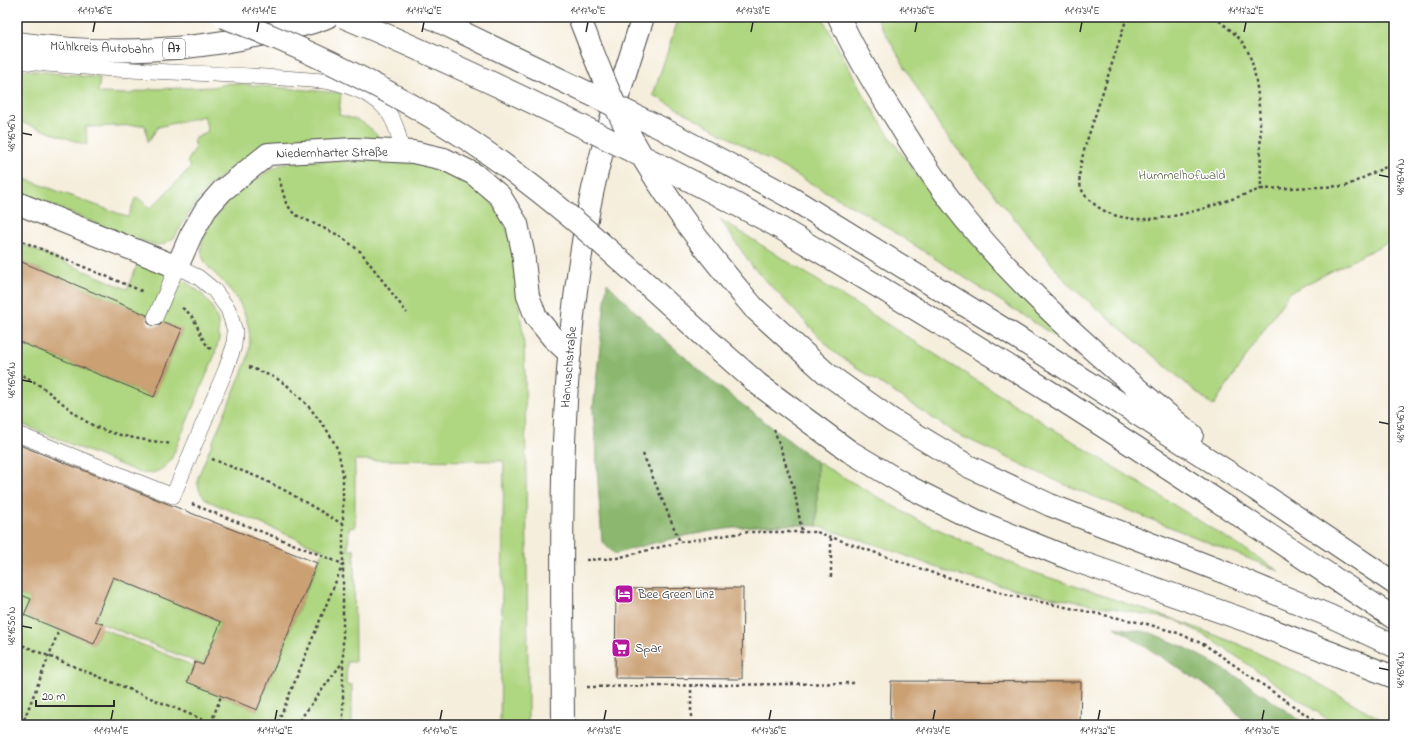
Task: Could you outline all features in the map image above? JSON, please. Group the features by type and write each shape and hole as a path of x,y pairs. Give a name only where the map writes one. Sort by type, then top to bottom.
{"main road":[{"path":"224,17 310,53 388,93 459,134 580,225 758,384 849,451 911,488 977,521 1071,559 1263,627 1394,677"},
{"name":"Mühlkreis Autobahn","path":"17,43 98,51 155,51 222,43 310,24 327,17"},
{"path":"344,17 407,44 534,103 666,167 770,222 912,306 1058,397 1170,469 1394,618"},
{"path":"430,17 663,129 788,196 1007,331 1255,489 1394,583"},
{"path":"579,17 597,63 631,136 661,187 704,249 754,308 826,373 892,420 968,466 1050,505 1233,576 1330,616 1394,646"},
{"name":"Hanuschstraße","path":"563,725 563,470 570,354 577,283 589,207 609,122 643,17"},
{"path":"839,17 857,55 918,155 965,219 1011,270 1077,336 1255,489"},
{"name":"Niedernharter Straße","path":"176,266 191,234 206,209 222,191 268,154 354,149 413,152 444,159 474,174 500,196 517,224 523,252 528,296 536,317 552,337 570,354"},
{"path":"17,203 176,266"}],"lane":[{"path":"17,60 90,68 288,78 334,82 354,87 389,111 396,123 401,151"},
{"path":"17,434 173,496 226,369 234,346 234,331 228,309 214,290 198,276 176,266 155,318"}],"path":[{"path":"1127,17 1083,154 1079,182 1085,196 1100,210 1123,218 1144,219 1184,213 1261,189 1346,186 1394,163"},
{"path":"1217,18 1230,17"},
{"path":"1217,18 1243,42 1254,69 1260,110 1261,189"},
{"path":"268,154 276,167 286,203 294,214 340,236 361,252 407,313"},
{"path":"17,239 163,300 190,313 196,321 207,346 216,353"},
{"path":"245,365 276,378 288,386 310,408 328,433 341,460 344,525 343,725"},
{"path":"17,373 42,387 68,408 97,428 160,443 175,444"},
{"path":"774,430 794,489 802,532"},
{"path":"643,454 680,542"},
{"path":"211,459 260,478 286,491 344,525"},
{"path":"173,496 343,564"},
{"path":"585,566 585,560 617,558 680,542 748,532 817,532 930,572 1012,596 1147,624 1178,633 1205,645 1321,725"},
{"path":"831,537 831,577"},
{"path":"277,725 343,564"},
{"path":"22,725 59,630"},
{"path":"17,643 215,725"},
{"path":"296,725 343,663"},
{"path":"587,679 587,693"},
{"path":"587,687 691,684 854,683"},
{"path":"691,684 691,720"},
{"path":"210,724 221,696"}],"green space":[{"path":"679,17 822,17 866,99 896,146 916,173 978,249 1069,345 866,214 653,95"},
{"name":"Hummelhofwald","path":"876,17 1394,17 1394,239 1289,293 1213,406 1069,285 941,129"},
{"path":"17,69 100,78 98,93 129,94 151,89 213,87 229,83 341,93 339,115 353,118 367,125 381,140 295,140 271,143 258,148 208,187 191,209 175,237 164,244 157,245 129,237 17,191 17,176 128,217 135,199 139,198 150,209 191,167 187,162 196,147 193,140 208,131 204,116 158,127 148,142 145,125 86,127 87,145 17,121"},
{"path":"371,159 423,164 454,174 481,192 494,206 505,225 509,236 515,269 525,362 528,725 500,725 504,461 355,460 355,528 349,527 348,550 354,550 355,662 347,662 346,684 352,685 352,725 17,725 17,593 31,599 24,615 94,644 101,628 194,666 187,682 257,710 323,550 208,501 200,490 198,477 247,360 250,339 249,329 243,309 231,291 206,263 201,247 205,233 226,205 240,191 255,180 282,164"},
{"path":"720,219 1279,571 1061,483 955,433 835,353 752,266"},
{"path":"17,242 127,289 138,263 186,282 201,293 212,307 218,321 219,339 214,357 171,460 160,470 152,473 138,472 17,422 17,341 154,397 182,330 17,260"},
{"path":"607,283 657,333 717,385 817,462 817,526 765,525 740,527 664,540 615,554 602,542 593,409"},
{"path":"817,462 916,519 1024,569 1176,620 1029,593 951,573 883,547 817,526"},
{"path":"113,577 221,622 203,665 95,621"},
{"path":"1176,620 1243,646 1309,678 1391,725 1336,725 1211,639"},
{"path":"1115,627 1151,633 1186,648 1237,677 1307,725 1248,725 1220,695"}],"building":[{"path":"17,260 147,315 148,323 152,326 160,325 163,322 182,329 154,397 17,341"},
{"path":"17,444 317,563 257,710 187,682 195,662 203,665 221,622 113,577 95,621 103,624 94,644 24,615 31,599 17,593"},
{"path":"743,588 742,679 615,678 616,589"},
{"path":"891,681 1081,682 1080,725 890,725"}],"place":[{"name":"Bee Green Linz","path":"624,594"},
{"name":"Spar","path":"621,648"}]}
